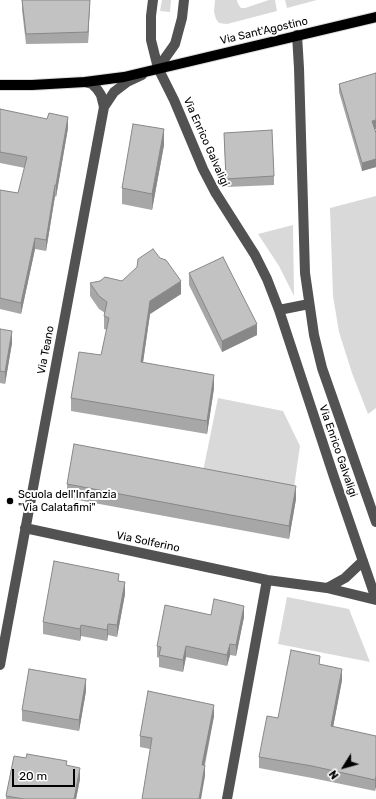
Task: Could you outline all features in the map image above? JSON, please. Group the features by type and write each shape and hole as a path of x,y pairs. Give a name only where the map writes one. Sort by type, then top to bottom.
{"main road":[{"name":"Via Sant'Agostino","path":"0,85 85,82 124,77 376,17"}],"street":[{"name":"Via Enrico Galvaligi","path":"153,0 151,16 152,40 158,68 174,100 212,187 267,278 376,600"},
{"path":"158,68 175,44 182,18 184,0"},
{"name":"Via Enrico Galvaligi","path":"297,35 305,273 314,334 322,368 376,522"},
{"name":"Via Teano","path":"0,665 104,107 114,92 127,82 158,68"},
{"path":"85,82 92,84 98,89 102,95 104,107"},
{"path":"279,310 310,304"},
{"name":"Via Solferino","path":"25,528 267,580 327,588 376,600"},
{"path":"327,588 345,578 363,561"},
{"path":"227,799 267,580"}],"shaded area":[{"path":"162,0 171,0 170,12 160,11"},
{"path":"215,0 237,0 241,8 245,8 269,0 275,0 277,11 227,24 219,23 214,12"},
{"path":"285,0 317,0 287,8"},
{"path":"376,196 376,408 368,414 352,373 339,332 333,296 330,208"},
{"path":"293,225 294,296 279,266 258,234"},
{"path":"218,398 283,411 300,446 293,494 202,476"},
{"path":"287,597 349,609 370,662 278,644"}],"building":[{"path":"22,0 90,0 88,32 26,34"},
{"path":"376,73 376,120 372,121 376,133 376,159 362,163 339,84"},
{"path":"0,109 47,119 49,113 68,117 46,240 35,238 21,303 0,298 0,190 18,193 27,157 0,152"},
{"path":"133,124 164,129 152,194 122,188"},
{"path":"272,130 274,176 226,179 224,133"},
{"path":"153,249 160,258 166,260 181,281 150,301 141,362 214,375 207,421 71,398 79,352 101,355 109,318 104,316 107,302 99,296 90,283 100,281 105,277 122,281 137,267 138,259"},
{"path":"223,257 257,324 222,341 189,273"},
{"path":"0,329 12,331 5,372 0,371"},
{"path":"74,444 296,486 289,526 67,484"},
{"path":"54,561 119,574 118,581 125,582 117,625 108,624 107,630 81,625 80,629 43,622"},
{"path":"214,599 244,606 236,645 230,644 227,655 186,646 183,660 159,655 161,647 157,646 165,605 211,615"},
{"path":"291,650 320,656 319,664 342,669 331,726 376,736 375,780 312,766 259,757 267,716 278,718"},
{"path":"29,669 86,679 79,720 22,710"},
{"path":"148,691 214,705 202,765 205,765 199,799 142,799 152,738 140,736"},
{"path":"27,754 67,761 66,765 80,768 74,799 24,799 6,796 14,756 26,758"}],"place":[{"name":"Scuola dell'Infanzia \"Via Calatafimi\"","path":"10,501"}]}
